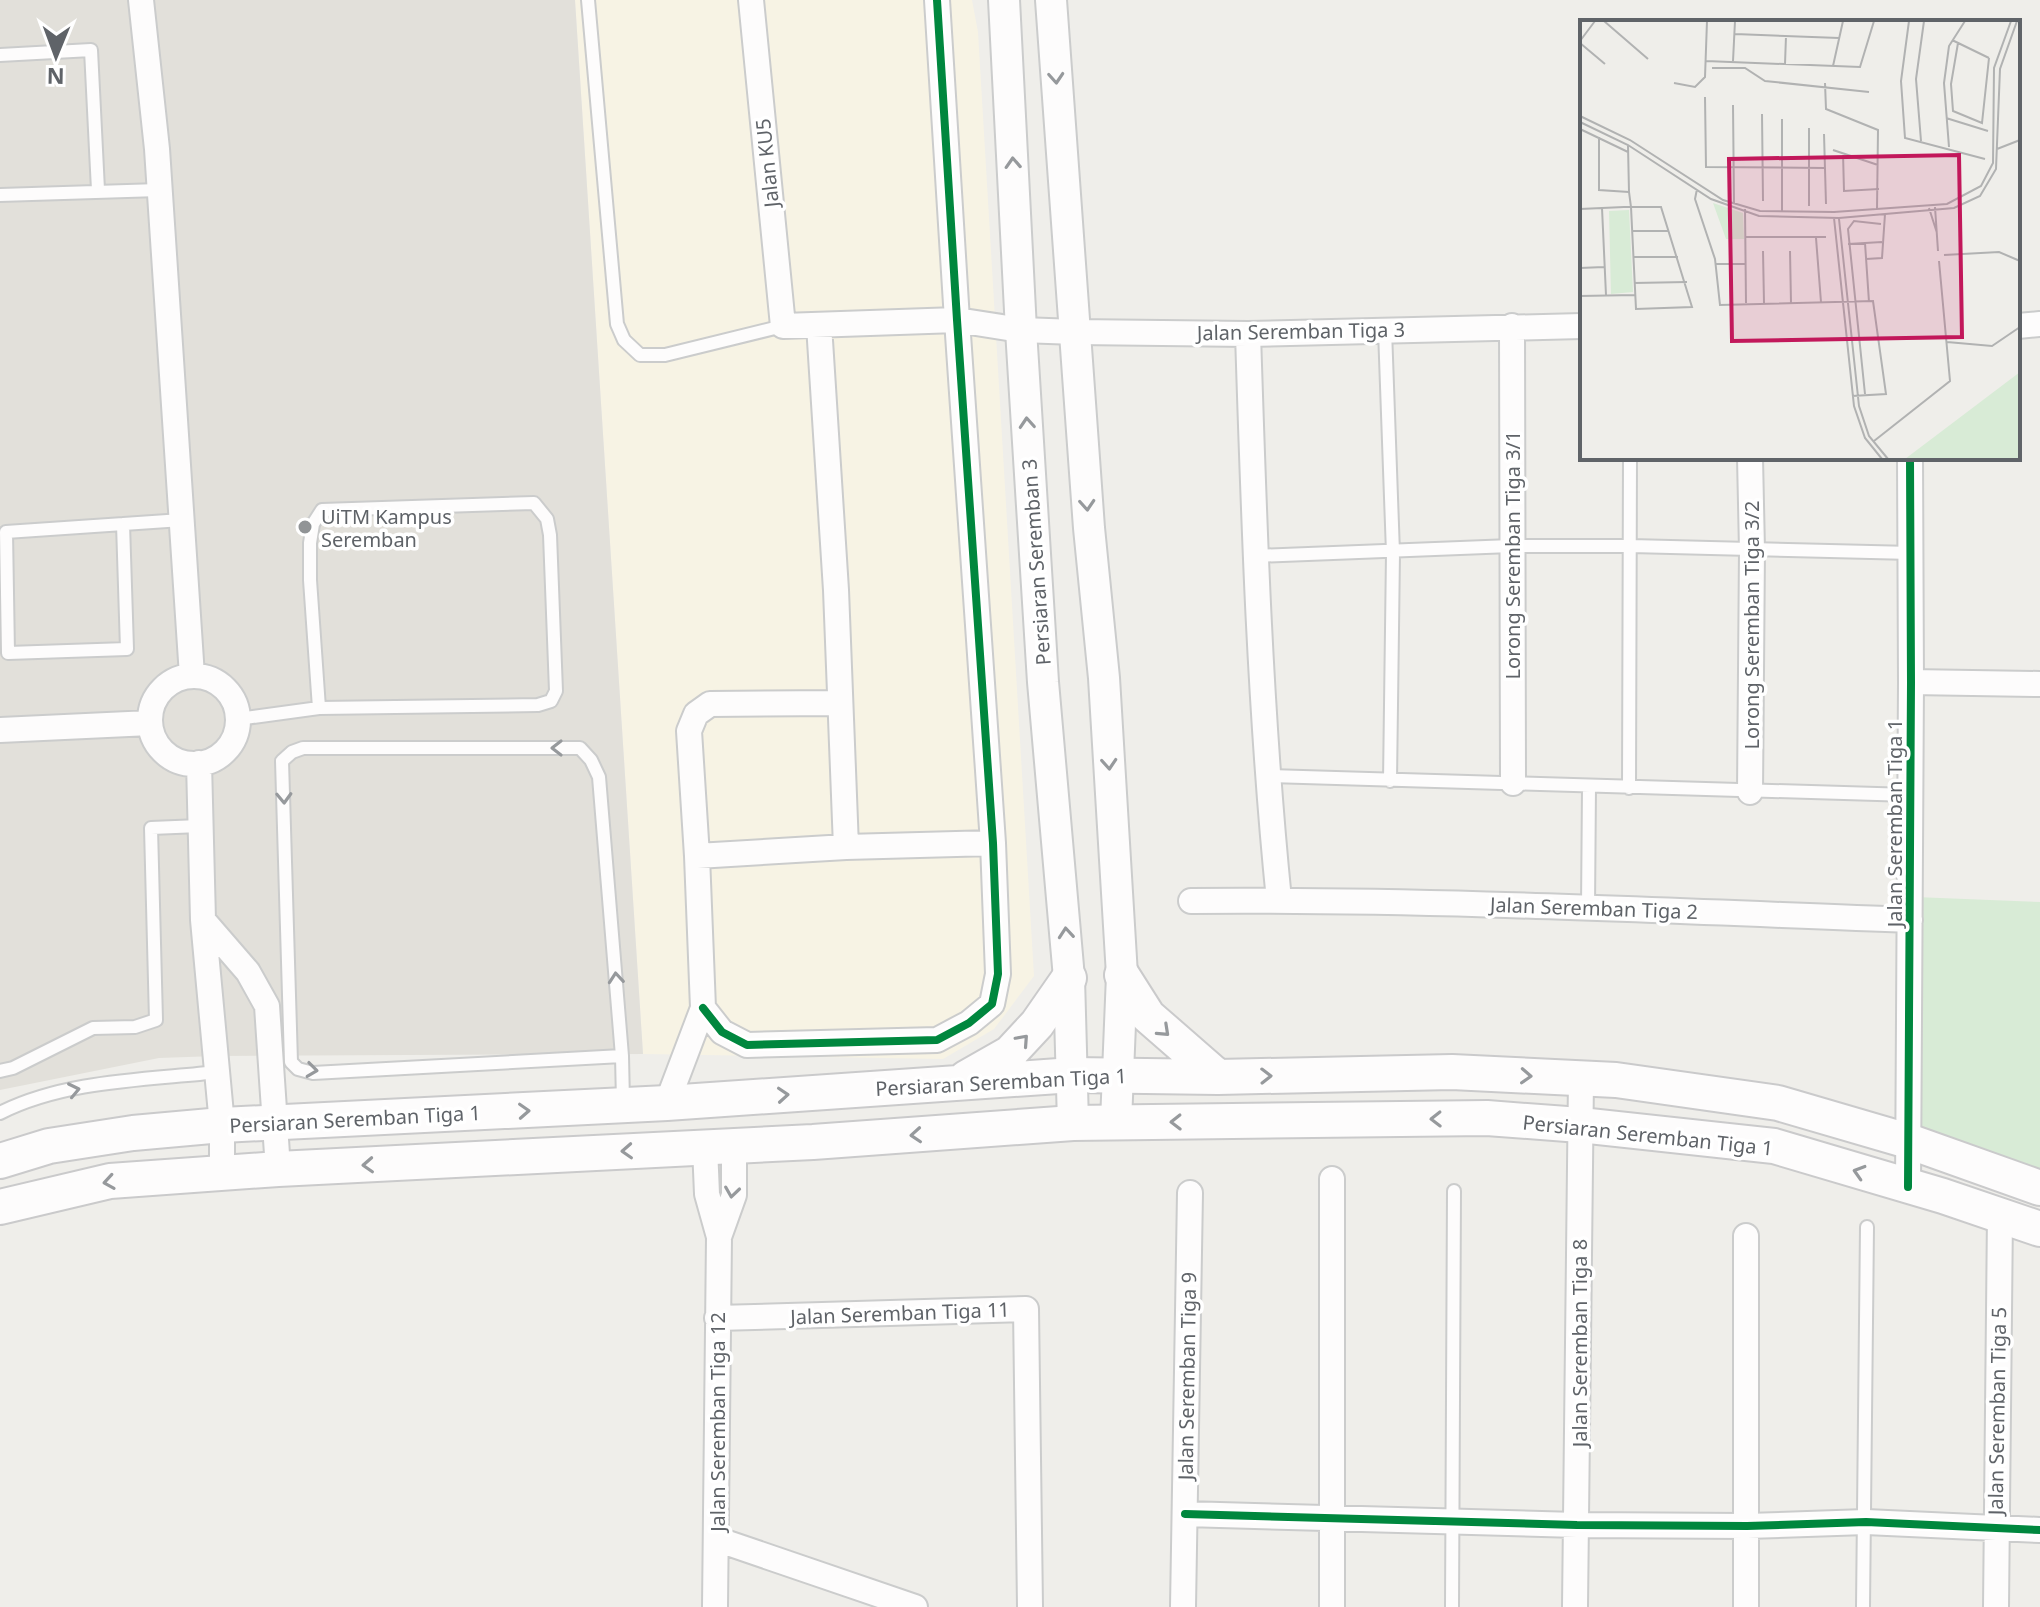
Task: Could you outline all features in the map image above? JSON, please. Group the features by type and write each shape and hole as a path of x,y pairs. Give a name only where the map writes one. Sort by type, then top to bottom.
{"main road":[{"path":"1122,975 1148,1016 1218,1077"},
{"path":"959,1082 1010,1053 1037,1024 1069,978"},
{"name":"Persiaran Seremban Tiga 1","path":"0,1161 49,1146 133,1133 222,1125 667,1103 1073,1075 1218,1077 1452,1072 1616,1080 1778,1103 1908,1141 2040,1188"},
{"name":"Persiaran Seremban Tiga 1","path":"0,1207 110,1181 278,1169 720,1146 1073,1123 1487,1118 1774,1146 2000,1214 2040,1229"}],"street":[{"path":"141,0 159,190 192,676"},
{"name":"Jalan KU5","path":"751,0 783,326"},
{"path":"703,1008 722,1032 747,1045 937,1040 969,1023 992,1004 998,974 993,843 937,0"},
{"name":"Persiaran Seremban 3","path":"1004,0 1043,682 1069,978 1073,1123"},
{"path":"1051,0 1089,528 1104,678 1122,975 1116,1122"},
{"name":"Jalan Seremban Tiga 3","path":"783,326 957,320 1021,330 1248,334 1580,326"},
{"path":"2020,326 2040,324"},
{"path":"819,325 836,590 846,847"},
{"name":"Lorong Seremban Tiga 3/1","path":"1512,326 1513,783"},
{"path":"1248,334 1266,776 1279,900"},
{"name":"Lorong Seremban Tiga 3/2","path":"1750,460 1750,792"},
{"name":"Jalan Seremban Tiga 1","path":"1908,1187 1910,460"},
{"path":"192,676 221,684 231,695 238,719 235,738 226,750 213,759 199,763 185,763 172,758 154,737 150,723 151,709 157,696 166,686 192,676"},
{"path":"1911,682 2040,684"},
{"path":"667,1103 703,1008 689,731 696,714 710,704 840,703"},
{"path":"0,730 150,723"},
{"path":"199,763 203,920 222,1125 222,1173"},
{"path":"697,856 846,847 993,843"},
{"name":"Jalan Seremban Tiga 2","path":"1191,901 1588,907 1910,920"},
{"path":"203,920 248,972 267,1006 278,1169"},
{"name":"Jalan Seremban Tiga 8","path":"1575,1607 1581,1079"},
{"name":"Jalan Seremban Tiga 12","path":"715,1607 719,1237 734,1195 720,1146"},
{"path":"1332,1179 1332,1607"},
{"name":"Jalan Seremban Tiga 9","path":"1183,1607 1190,1193"},
{"name":"Jalan Seremban Tiga 5","path":"1996,1607 2000,1214"},
{"path":"1746,1236 1746,1607"},
{"name":"Jalan Seremban Tiga 11","path":"717,1318 1026,1309 1030,1607"},
{"path":"1185,1514 1577,1525 1747,1526 1866,1522 2040,1530"},
{"path":"716,1539 915,1607"}],"lane":[{"path":"588,0 617,324 624,340 640,355 665,355 783,326"},
{"path":"0,55 91,50 98,190"},
{"path":"0,195 159,190"},
{"path":"1385,330 1393,553 1390,781"},
{"path":"1629,788 1630,460"},
{"path":"238,719 319,708 538,705 551,701 556,691 550,535 547,519 534,503 322,510 313,524 310,543 319,708"},
{"path":"123,524 127,649 8,653 6,532 123,524 182,520"},
{"path":"1255,556 1511,546 1912,553"},
{"path":"622,1056 313,1073 298,1069 291,1062 282,761 303,748 580,748 591,760 599,777 622,1056 623,1105"},
{"path":"1266,776 1910,795"},
{"path":"1588,907 1589,787"},
{"path":"0,1071 13,1068 93,1028 135,1027 156,1020 151,828 200,826"},
{"path":"0,1113 25,1101 92,1086 218,1072"},
{"path":"1452,1607 1454,1191"},
{"path":"1863,1607 1867,1227"}],"shaded area":[{"name":"UiTM Kampus Seremban","path":"0,0 575,0 643,1054 159,1058 0,1090"},
{"path":"575,0 972,0 978,32 1034,976 994,1029 943,1059 643,1054"}],"green space":[{"path":"1915,897 2040,902 2040,1171 1919,1131"}],"cycle path":[{"path":"703,1008 722,1032 747,1045 937,1040 969,1023 992,1004 998,974 993,843 937,0"},
{"path":"1908,1187 1910,460"},
{"path":"1185,1514 1577,1525 1747,1526 1866,1522 2040,1530"}],"place":[{"name":"UiTM Kampus Seremban","path":"305,527"}]}
